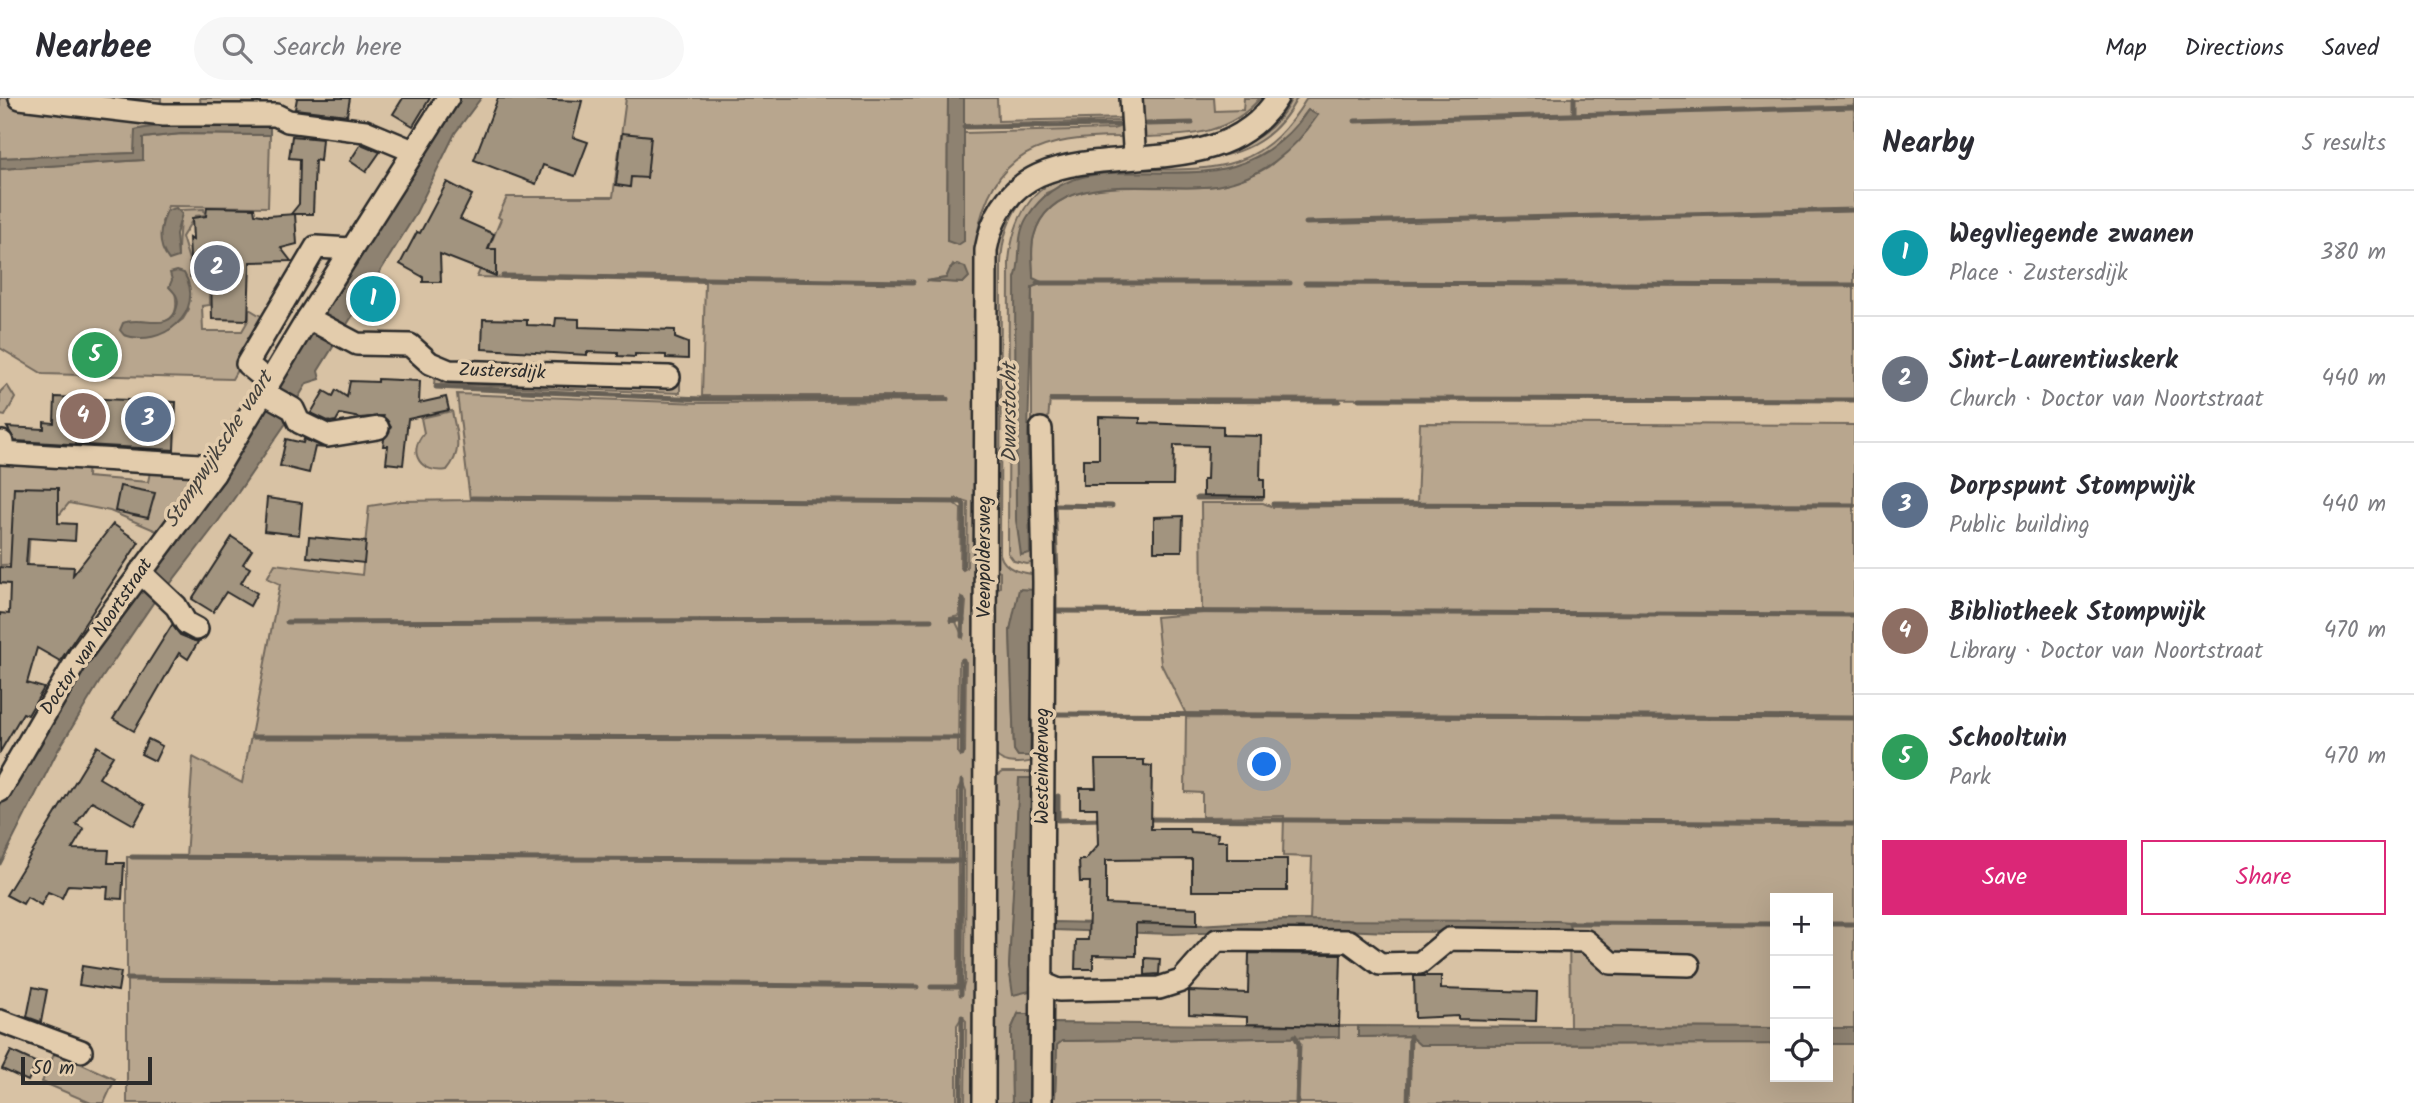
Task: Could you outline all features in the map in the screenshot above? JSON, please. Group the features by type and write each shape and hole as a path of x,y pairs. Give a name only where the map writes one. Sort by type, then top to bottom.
{"street":[{"path":"20,98 163,114 277,106 288,121 365,131 413,151"},
{"name":"Doctor van Noortstraat","path":"0,791 79,656 142,575 214,474 351,249 448,98"},
{"path":"1130,98 1134,146"},
{"name":"Veenpoldersweg","path":"984,1103 986,250 990,220 1014,180 1032,165 1070,149 1219,143 1250,126 1277,98"},
{"path":"351,249 316,247 247,364 267,390 293,409 299,422 328,436 378,428"},
{"name":"Zustersdijk","path":"310,320 357,344 410,345 430,363 449,371 669,377"},
{"name":"Westeinderweg","path":"1041,429 1044,570 1041,1103"},
{"path":"2,442 1,453 200,465 214,474"},
{"path":"142,575 164,593 186,623 197,619"},
{"path":"1042,982 1059,990 1159,988 1181,981 1217,940 1349,941 1380,964 1420,963 1449,939 1586,941 1611,963 1689,965"},
{"path":"0,1021 81,1051"}],"shaded area":[{"path":"0,98 161,98 160,125 135,130 135,153 0,158"},
{"path":"200,98 258,98 258,103 242,108 201,107"},
{"path":"460,98 481,98 455,133 414,217 318,371 320,379 307,383 289,413 291,416 217,523 167,588 164,587 102,678 57,752 0,865 0,806 37,740 97,648 225,475 322,314"},
{"path":"626,98 948,98 947,241 964,241 964,133 1113,129 1122,126 1122,121 964,125 964,98 997,98 998,121 1128,118 1125,134 1120,137 1068,141 1045,146 1008,167 984,207 977,236 974,1103 965,1103 966,1021 962,1017 957,1025 957,1103 127,1103 127,857 186,857 193,757 242,783 280,584 267,578 275,564 362,575 369,506 401,501 470,500 457,394 701,403 947,401 946,396 702,396 705,282 477,277 501,219 498,217 507,197 613,197","holes":["953,265 968,277 963,283 926,281 946,278","955,498 968,502 967,568 963,570 960,566 961,509 955,504","961,597 966,602 963,637 956,622 950,622 950,618 959,616","962,659 966,662 965,753 958,753 959,662","962,781 966,791 965,980 961,994 958,985 958,789"]},
{"path":"948,98 964,98 964,241 958,245 947,241"},
{"path":"1136,98 1214,98 1215,111 1243,110 1244,98 1260,98 1236,119 1208,131 1146,137 1140,132"},
{"path":"1292,98 1297,98 1271,132 1240,151 1204,158 1090,161 1055,172 1026,195 1011,218 1003,244 1001,263 1000,554 1002,560 1011,568 1041,575 1040,757 1023,763 1004,761 995,754 995,591 1000,587 1000,571 995,569 996,264 1006,215 1023,190 1053,168 1087,158 1202,154 1238,147 1268,130","holes":["1020,590 1034,590 1029,756 1018,756 1014,750 1010,630"]},
{"path":"1307,98 1854,98 1854,400 1050,398 1036,562 1027,564 1014,561 1008,553 1009,261 1019,219 1039,192 1065,177 1097,170 1204,168 1238,161 1269,144","holes":["1308,110 1273,163 1250,176 1224,184 1196,187 1086,191 1063,199 1045,214 1032,246 1033,279 1043,283 1032,287 1032,435 1028,436 1022,555 1016,519 1017,276 1046,193 1091,174 1215,172 1229,168 1256,157 1279,142"]},
{"path":"1308,110 1318,115 1298,141 1275,161 1248,177 1216,186 1194,188 1113,187 1086,191 1063,199 1045,214 1032,246 1033,278 1044,283 1032,287 1028,436 1030,553 1021,555 1016,519 1015,278 1021,232 1028,216 1054,189 1086,176 1122,172 1200,172 1238,165 1275,146"},
{"path":"239,124 270,126 270,135 181,134 143,138 143,160 0,169 0,158 134,153 135,130"},
{"path":"181,134 270,135 268,207 168,206 162,222 178,257 179,210 204,209 205,215 195,216 182,237 189,260 190,277 208,278 210,305 202,306 203,331 242,331 249,319 249,309 266,319 232,379 43,374 0,348 0,169 143,160 143,138","holes":["172,280 189,309 183,319 169,330 140,321 162,322 174,315 176,300"]},
{"path":"176,208 182,214 176,234 178,257 169,260 162,248 161,229 167,210"},
{"path":"957,264 965,267 969,277 963,283 926,281 946,278 950,269"},
{"path":"170,273 184,273 190,287 190,301 177,324 153,337 124,335 120,330 123,323 162,322 174,315 178,301 169,287 172,280"},
{"path":"680,372 680,393 434,384 435,376"},
{"path":"7,385 15,398 5,416 0,415 0,392"},
{"path":"452,411 457,435 456,456 447,470 430,469 419,461 417,455 416,448 424,433 421,418"},
{"path":"1420,423 1854,425 1854,717 1186,714 1161,664 1156,617 1202,613 1201,503 1263,503 1273,507 1417,505"},
{"path":"0,456 88,462 87,477 148,482 151,467 196,470 191,489 159,532 110,511 69,503 60,514 31,513 28,564 0,565"},
{"path":"1019,589 1034,590 1030,756 1018,756 1014,750 1010,630"},
{"path":"1186,717 1854,719 1854,1028 1833,1028 1833,893 1770,893 1770,1028 1570,1027 1569,922 1310,921 1312,857 1283,856 1284,816 1202,817 1202,793 1185,792"},
{"path":"1002,772 1032,772 1040,780 1037,1103 1018,1014 1011,1030 1012,1103 993,1103 994,778","holes":["1020,778 1032,778 1014,995 1009,967"]},
{"path":"1019,778 1032,778 1030,991 1013,995 1009,967"},
{"path":"1284,920 1557,921 1569,922 1570,931 1389,932 1316,929 1173,934 1054,930 1054,922 1197,925"},
{"path":"1053,999 1052,1096 1055,1096 1057,1045 1062,1041 1338,1037 1339,1026 1358,1026 1358,1037 1410,1036 1420,1045 1770,1044 1770,1082 1833,1082 1833,1044 1854,1044 1854,1103 1044,1103 1048,1003"},
{"path":"1018,1014 1032,1014 1032,1103 1012,1103 1011,1030"},
{"path":"1053,1023 1339,1026 1339,1037 1062,1041 1057,1045 1055,1097 1051,1096 1050,1034"},
{"path":"1358,1026 1770,1028 1770,1044 1420,1045 1410,1036 1358,1037"},
{"path":"1833,1028 1854,1028 1854,1044 1833,1044"},
{"path":"55,1052 115,1079 104,1103 91,1103 42,1082"}],"building":[{"path":"297,98 350,98 347,115 295,109"},
{"path":"403,98 430,98 413,126 393,114"},
{"path":"498,98 582,101 573,137 588,142 575,176 543,165 536,184 474,160"},
{"path":"622,133 651,136 647,178 631,177 630,187 616,185"},
{"path":"292,136 322,139 320,161 315,160 313,214 291,214 299,204 300,159 289,158"},
{"path":"361,144 380,152 366,172 350,161"},
{"path":"447,182 472,195 460,219 494,234 488,249 496,249 496,276 440,254 441,282 423,282 423,277 400,264"},
{"path":"207,207 254,208 255,214 267,216 295,214 297,244 281,248 291,261 250,262 248,320 212,319 211,276 191,277 189,238 193,240 192,218 206,216"},
{"path":"556,318 579,319 579,327 675,330 675,338 688,343 688,359 666,358 666,355 635,354 635,357 618,356 618,353 587,352 587,355 482,349 483,319 527,320 527,325 555,326"},
{"path":"378,379 420,381 419,403 446,397 449,410 408,419 403,465 386,463 388,446 383,446 391,427 383,416 360,418 340,414 336,421 330,422 311,413 324,391 333,396 336,390 347,397 350,381 378,382"},
{"path":"55,397 176,402 174,450 15,441 7,427 44,429 44,422 54,423"},
{"path":"1099,417 1140,418 1140,423 1223,426 1223,435 1261,436 1260,480 1264,480 1264,497 1203,496 1203,480 1207,480 1208,446 1174,445 1173,485 1083,485 1083,459 1099,459"},
{"path":"286,439 303,443 304,439 326,448 315,447 309,473 280,466"},
{"path":"120,486 155,493 148,518 115,511"},
{"path":"14,487 58,488 58,523 76,524 75,541 28,538 26,565 74,567 73,575 113,524 139,542 60,661 37,648 27,683 44,688 28,715 23,713 0,752 0,613 9,614 10,584 0,583 0,567 10,568"},
{"path":"267,498 302,503 299,535 264,531"},
{"path":"1183,516 1182,551 1154,551 1154,517"},
{"path":"232,537 252,550 243,564 250,568 241,583 257,593 250,606 226,592 213,612 192,599"},
{"path":"309,537 366,542 364,563 307,557"},
{"path":"172,625 180,635 198,642 188,659 179,653 134,731 113,719"},
{"path":"148,739 162,746 155,761 141,754"},
{"path":"97,746 113,756 99,778 145,805 134,825 92,801 76,824 84,829 72,849 109,850 108,863 124,863 122,899 107,898 108,887 68,885 62,898 48,892 41,905 27,897 23,904 6,895"},
{"path":"1095,760 1144,760 1144,765 1152,766 1151,829 1189,829 1190,832 1218,834 1217,841 1227,841 1227,859 1287,859 1287,891 1192,891 1192,859 1106,860 1106,904 1197,908 1197,925 1136,923 1136,956 1093,955 1093,969 1075,969 1076,940 1088,940 1090,882 1080,882 1079,860 1085,860 1098,845 1097,808 1080,808 1080,788 1096,788"},
{"path":"1249,953 1341,954 1339,1026 1247,1024 1247,1017 1189,1014 1189,991 1248,993"},
{"path":"1145,958 1160,959 1159,974 1145,975"},
{"path":"82,966 121,972 118,991 79,985"},
{"path":"1414,976 1441,976 1441,989 1537,992 1536,1021 1458,1019 1458,1016 1415,1018"},
{"path":"33,987 47,990 41,1022 27,1017"},
{"path":"11,1051 37,1063 28,1081 2,1069"}],"waterway":[{"path":"1574,98 1574,114"},
{"path":"1355,121 1854,107"},
{"path":"1147,124 1192,123"},
{"path":"964,127 1118,125"},
{"path":"1306,223 1854,210"},
{"path":"503,276 913,282"},
{"path":"1037,283 1290,283"},
{"path":"1305,283 1854,285"},
{"path":"436,387 701,399 947,399"},
{"path":"1359,399 1854,400"},
{"path":"1051,400 1339,401"},
{"path":"472,498 962,502 963,568"},
{"path":"1197,498 1262,498"},
{"path":"1273,504 1854,505"},
{"path":"1057,573 1054,505 1112,506"},
{"path":"1055,595 1055,661"},
{"path":"962,636 963,600"},
{"path":"1056,611 1854,615"},
{"path":"287,622 931,620"},
{"path":"951,620 963,620"},
{"path":"962,755 963,660"},
{"path":"1057,714 1854,718"},
{"path":"253,737 962,738"},
{"path":"961,994 962,781"},
{"path":"1058,796 1058,820 1104,819"},
{"path":"1145,819 1854,824"},
{"path":"132,857 962,861"},
{"path":"1570,923 1770,924"},
{"path":"1833,924 1854,924"},
{"path":"127,979 917,987"},
{"path":"931,987 961,987"},
{"path":"961,1103 962,1017"},
{"path":"1295,1036 1299,1044 1297,1103"},
{"path":"1408,1103 1410,1036"}],"place":[{"name":"Sint-Laurentiuskerk","path":"217,268"},
{"name":"Wegvliegende zwanen","path":"373,299"},
{"name":"Schooltuin","path":"95,355"},
{"name":"Bibliotheek Stompwijk","path":"83,416"},
{"name":"Dorpspunt Stompwijk","path":"148,419"}],"water label":[{"name":"Dwarstocht","path":"1010,413"},
{"name":"Stompwijksche vaart","path":"219,450"}]}
